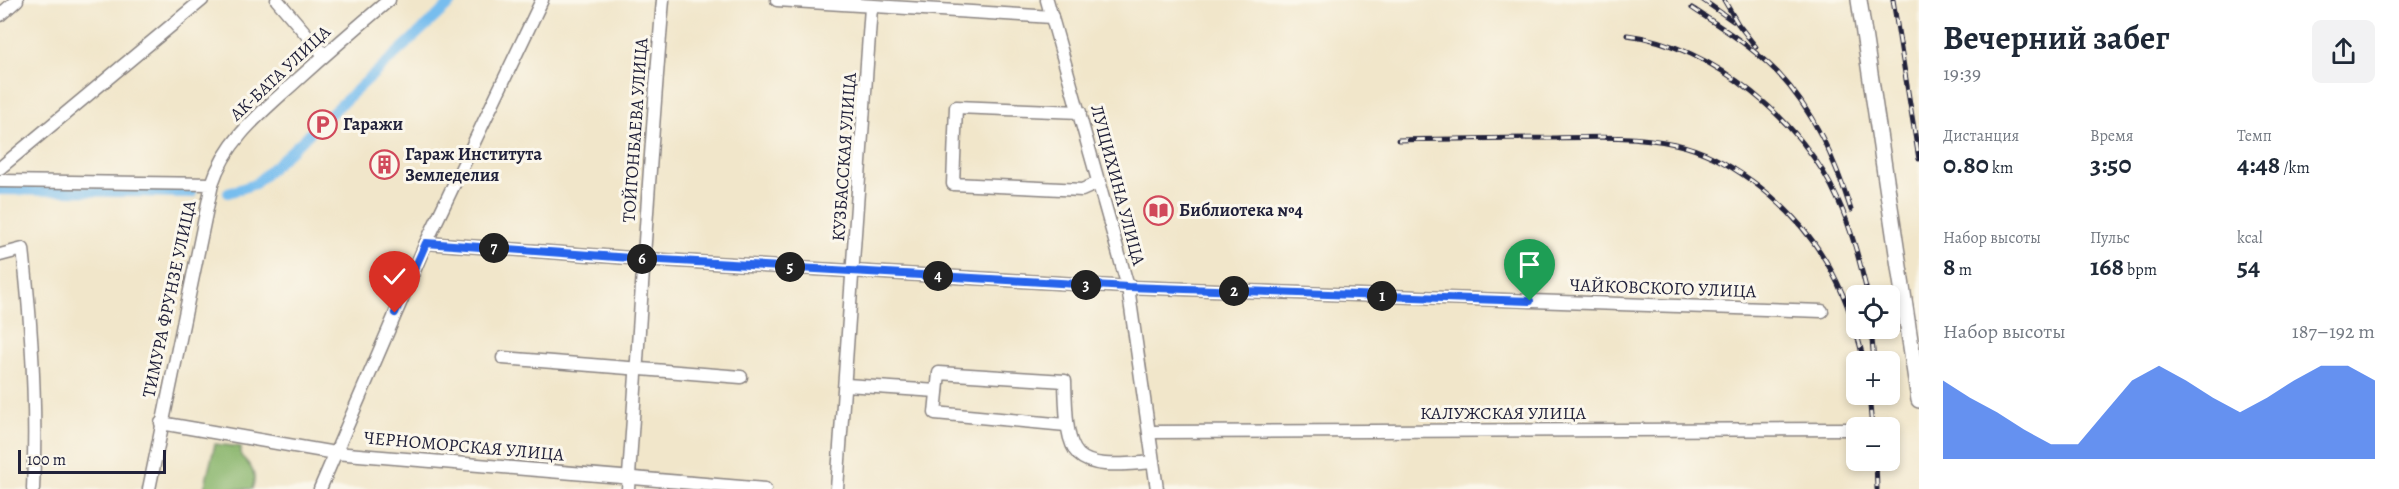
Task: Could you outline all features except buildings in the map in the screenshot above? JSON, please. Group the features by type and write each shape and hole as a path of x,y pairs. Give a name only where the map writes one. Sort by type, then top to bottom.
{"main road":[{"path":"1859,0 1919,400"}],"street":[{"path":"0,15 17,0"},
{"path":"0,168 202,0"},
{"path":"277,0 324,55"},
{"name":"АК-БАТА УЛИЦА","path":"212,184 219,165 245,128 324,55 389,0"},
{"path":"320,489 426,243 542,0"},
{"name":"ТОЙГОНБАЕВА УЛИЦА","path":"628,484 649,163 663,0"},
{"path":"777,0 1052,17"},
{"name":"ЛУЩИХИНА УЛИЦА","path":"1047,0 1128,287 1157,489"},
{"name":"КУЗБАССКАЯ УЛИЦА","path":"837,489 854,271 865,5"},
{"path":"1080,112 956,107 953,184 1082,190 1100,182"},
{"name":"ТИМУРА ФРУНЗЕ УЛИЦА","path":"0,181 212,184 149,489"},
{"name":"ЧАЙКОВСКОГО УЛИЦА","path":"426,243 644,259 1128,287 1822,311"},
{"path":"0,255 23,249 32,329 36,430 33,489"},
{"path":"503,357 741,377"},
{"path":"1066,425 936,413 939,373 1065,381 1066,425 1074,450 1083,459 1112,465 1153,462"},
{"path":"846,385 937,391"},
{"name":"ЧЕРНОМОРСКАЯ УЛИЦА","path":"161,423 335,453 628,484 765,489"},
{"name":"КАЛУЖСКАЯ УЛИЦА","path":"1149,432 1846,429"}],"green space":[{"path":"215,444 241,447 241,456 248,463 254,475 252,489 204,489"}],"waterway":[{"path":"228,193 255,184 454,0"},
{"path":"0,190 192,193"}],"railway":[{"path":"1703,0 1733,21"},
{"path":"1724,0 1738,24 1756,47"},
{"path":"1893,0 1919,159"},
{"path":"1692,8 1757,54 1790,87 1822,137 1851,210"},
{"path":"1627,35 1659,42 1691,54 1722,71 1752,92 1779,116 1803,143 1823,171 1838,200 1852,235 1865,285"},
{"path":"1398,140 1629,138 1675,144 1715,158 1752,181 1774,199 1811,239 1838,284 1861,351"},
{"path":"1872,339 1873,351"},
{"path":"1870,405 1871,417"},
{"path":"1876,471 1877,489"}],"place":[{"name":"Гаражи","path":"322,124"},
{"name":"Гараж Института Земледелия","path":"384,164"},
{"name":"Библиотека №4","path":"1158,210"}],"route":[{"path":"395,313 426,243 644,259 1128,287 1530,301"}]}
